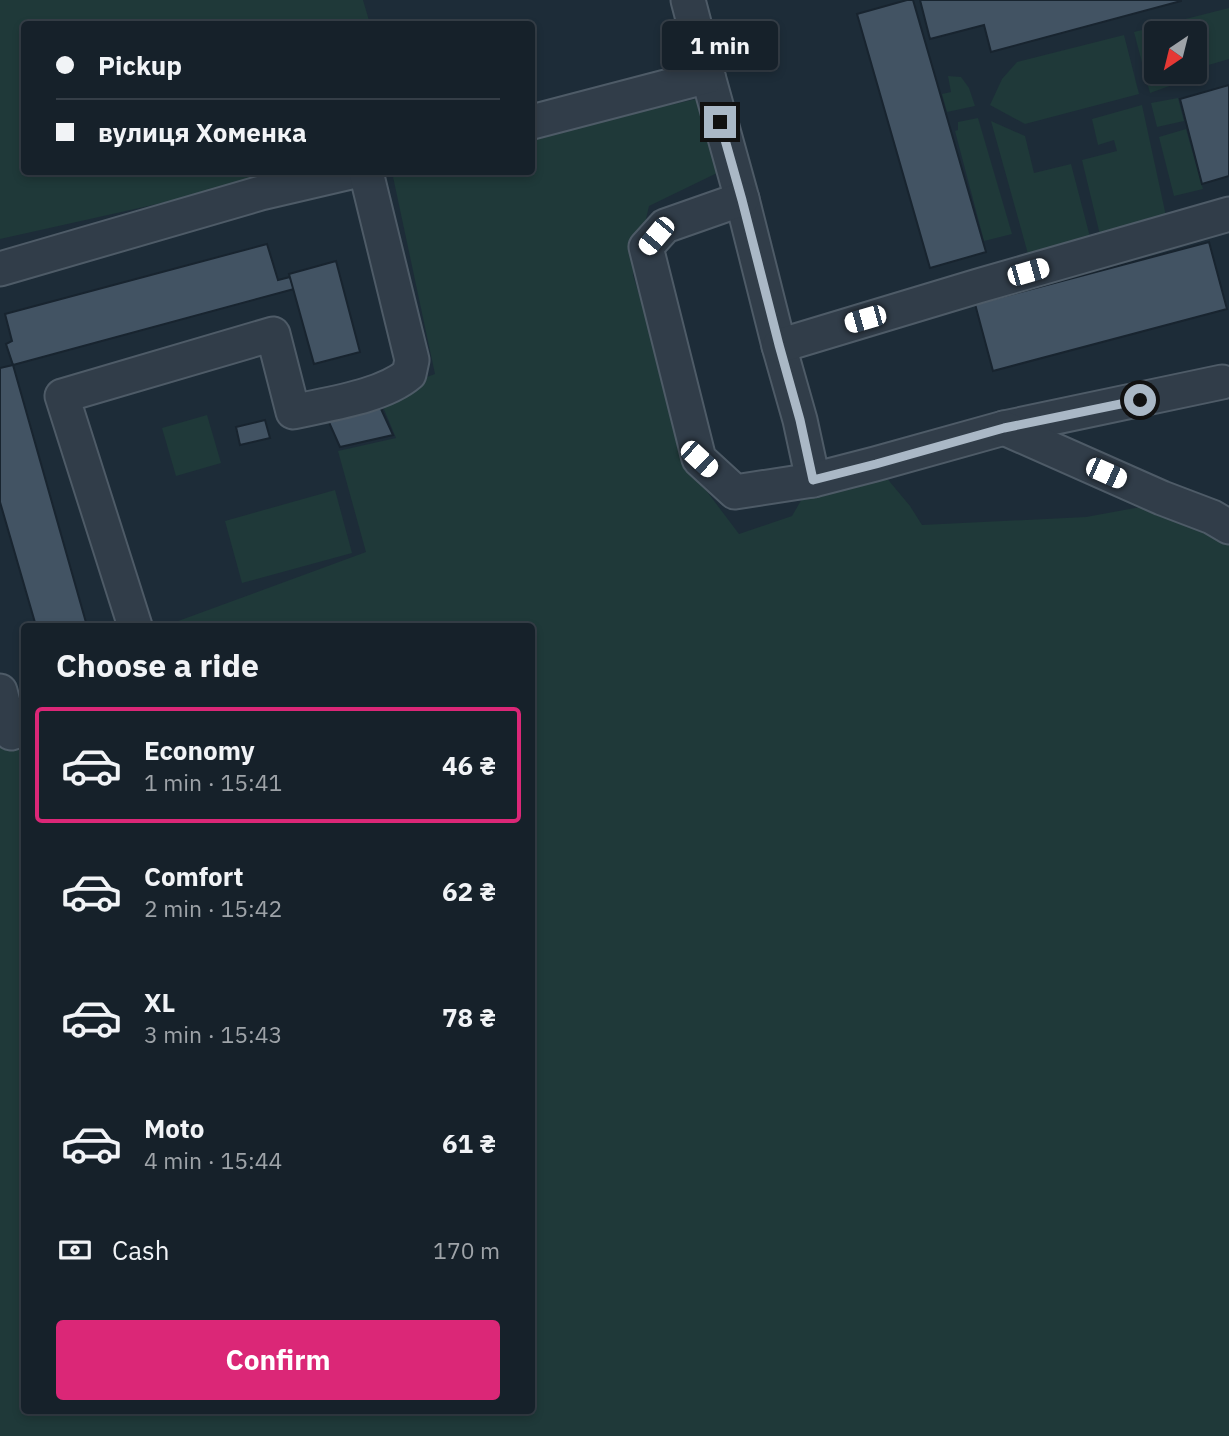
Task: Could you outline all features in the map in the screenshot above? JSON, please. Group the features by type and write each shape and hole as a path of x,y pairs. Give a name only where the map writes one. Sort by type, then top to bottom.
{"street":[{"path":"688,0 800,420 813,480"},
{"path":"535,121 708,76"},
{"path":"0,268 261,192 338,175"},
{"path":"134,623 62,396 273,334 293,412 364,395 399,382 409,374 412,360 367,175"},
{"path":"742,200 665,226 646,247 699,459 735,492 813,480 1004,428 1222,382"},
{"path":"779,345 1229,214"},
{"path":"1004,428 1162,498 1223,520"},
{"path":"0,691 11,733 21,730"}],"green space":[{"path":"0,0 363,0 369,21 21,21 21,175 288,175 0,239"},
{"path":"1229,8 1229,59 1208,65 1208,21 1178,21"},
{"path":"1144,29 1144,70 1134,32"},
{"path":"1124,35 1139,94 1025,124 990,105 1002,79 1017,62"},
{"path":"948,76 961,77 969,88 975,106 947,112 942,94 951,92"},
{"path":"1148,84 1172,84 1172,85 1150,93"},
{"path":"701,98 715,150 717,173 649,206 633,275 696,477 739,534 792,516 813,480 875,464 922,525 1086,517 1146,506 1229,545 1229,1436 0,1436 0,735 4,750 21,745 21,1414 535,1414 535,623 173,623 366,552 338,451 396,438 378,395 435,374 393,175 535,175 535,135"},
{"path":"1178,98 1184,121 1157,127 1151,103"},
{"path":"1142,105 1166,216 1100,235 1082,160 1117,151 1114,140 1098,145 1092,119"},
{"path":"978,118 1012,234 984,241 955,131 958,130 958,122"},
{"path":"991,121 1025,136 1034,173 1071,164 1090,237 1028,254"},
{"path":"1186,129 1203,189 1174,196 1159,137"},
{"path":"207,415 221,463 176,476 162,428"},
{"path":"335,490 352,553 242,583 225,521"}],"building":[{"path":"913,0 986,252 930,268 857,14"},
{"path":"920,0 1181,1 991,52 984,25 930,39"},
{"path":"1229,85 1229,176 1202,184 1180,99"},
{"path":"1209,242 1227,309 993,371 975,304"},
{"path":"267,244 278,280 290,277 294,289 13,365 6,344 12,341 5,314"},
{"path":"336,261 360,352 314,364 289,274"},
{"path":"13,365 86,623 35,623 0,502 0,368"},
{"path":"376,398 393,435 340,447 324,411"},
{"path":"265,420 270,438 240,445 236,427"}],"route":[{"path":"720,122 800,420 813,480 1004,428 1140,400"}]}
